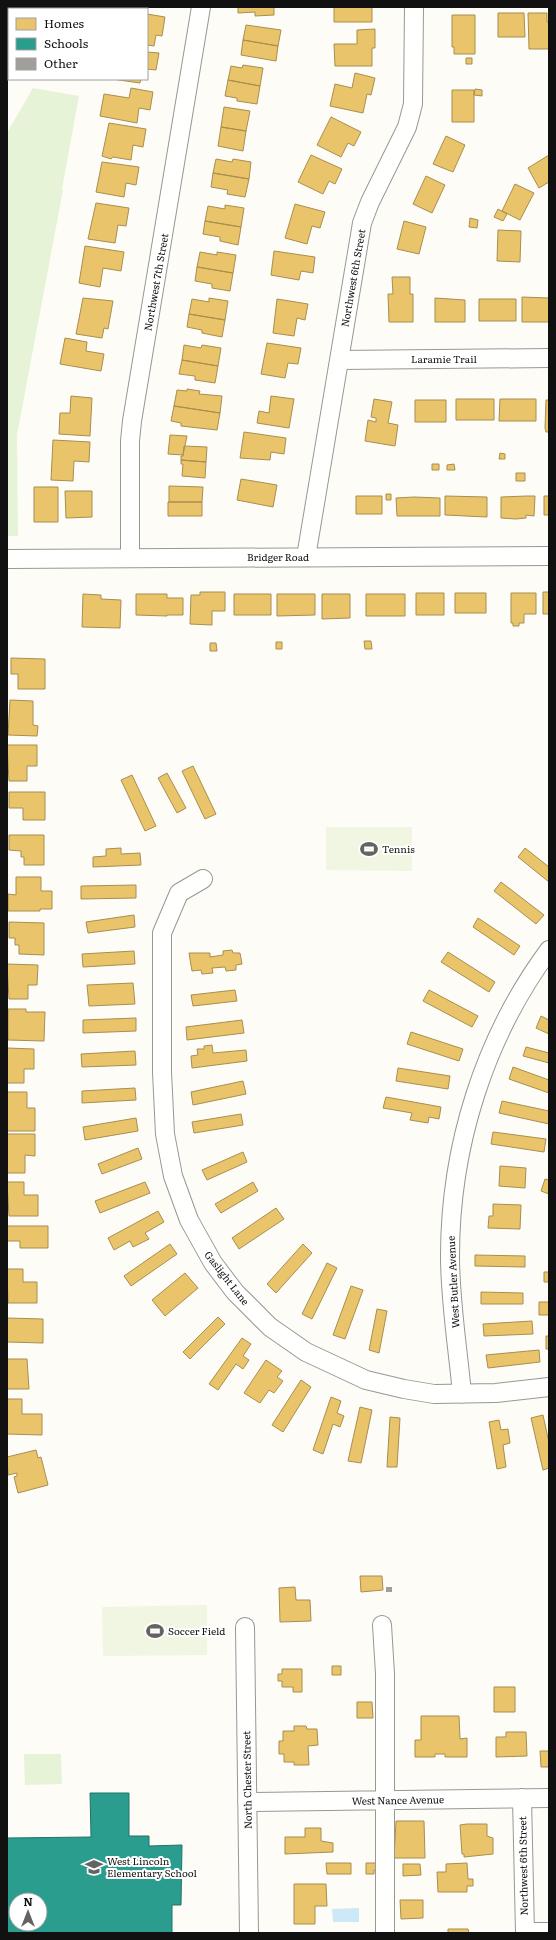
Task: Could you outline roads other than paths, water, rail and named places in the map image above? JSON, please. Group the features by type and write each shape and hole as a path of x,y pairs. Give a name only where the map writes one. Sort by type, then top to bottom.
{"street":[{"name":"Northwest 7th Street","path":"130,558 130,441 132,420 201,7"},
{"name":"Northwest 6th Street","path":"306,557 362,223 370,202 407,126 413,104 414,7"},
{"name":"Laramie Trail","path":"339,360 549,358"},
{"name":"Bridger Road","path":"7,559 549,556"},
{"name":"Gaslight Lane","path":"203,879 179,893 162,933 162,1072 165,1134 173,1176 189,1220 213,1263 236,1292 270,1327 306,1352 366,1380 434,1394 496,1393 549,1387"},
{"name":"West Butler Avenue","path":"462,1394 450,1258 451,1219 460,1154 476,1093 492,1048 523,989 549,950"},
{"path":"382,1625 385,1674 385,1933"},
{"name":"North Chester Street","path":"245,1628 249,1933"},
{"name":"Northwest 6th Street","path":"522,1798 525,1933"},
{"name":"West Nance Avenue","path":"247,1802 549,1798"},
{"path":"525,1933 549,1932"}],"water":[{"path":"359,1908 359,1922 333,1922 332,1909"}],"place":[{"name":"Tennis","path":"369,849"},
{"name":"Soccer Field","path":"155,1631"},
{"name":"West Lincoln Elementary School","path":"94,1867"}]}
